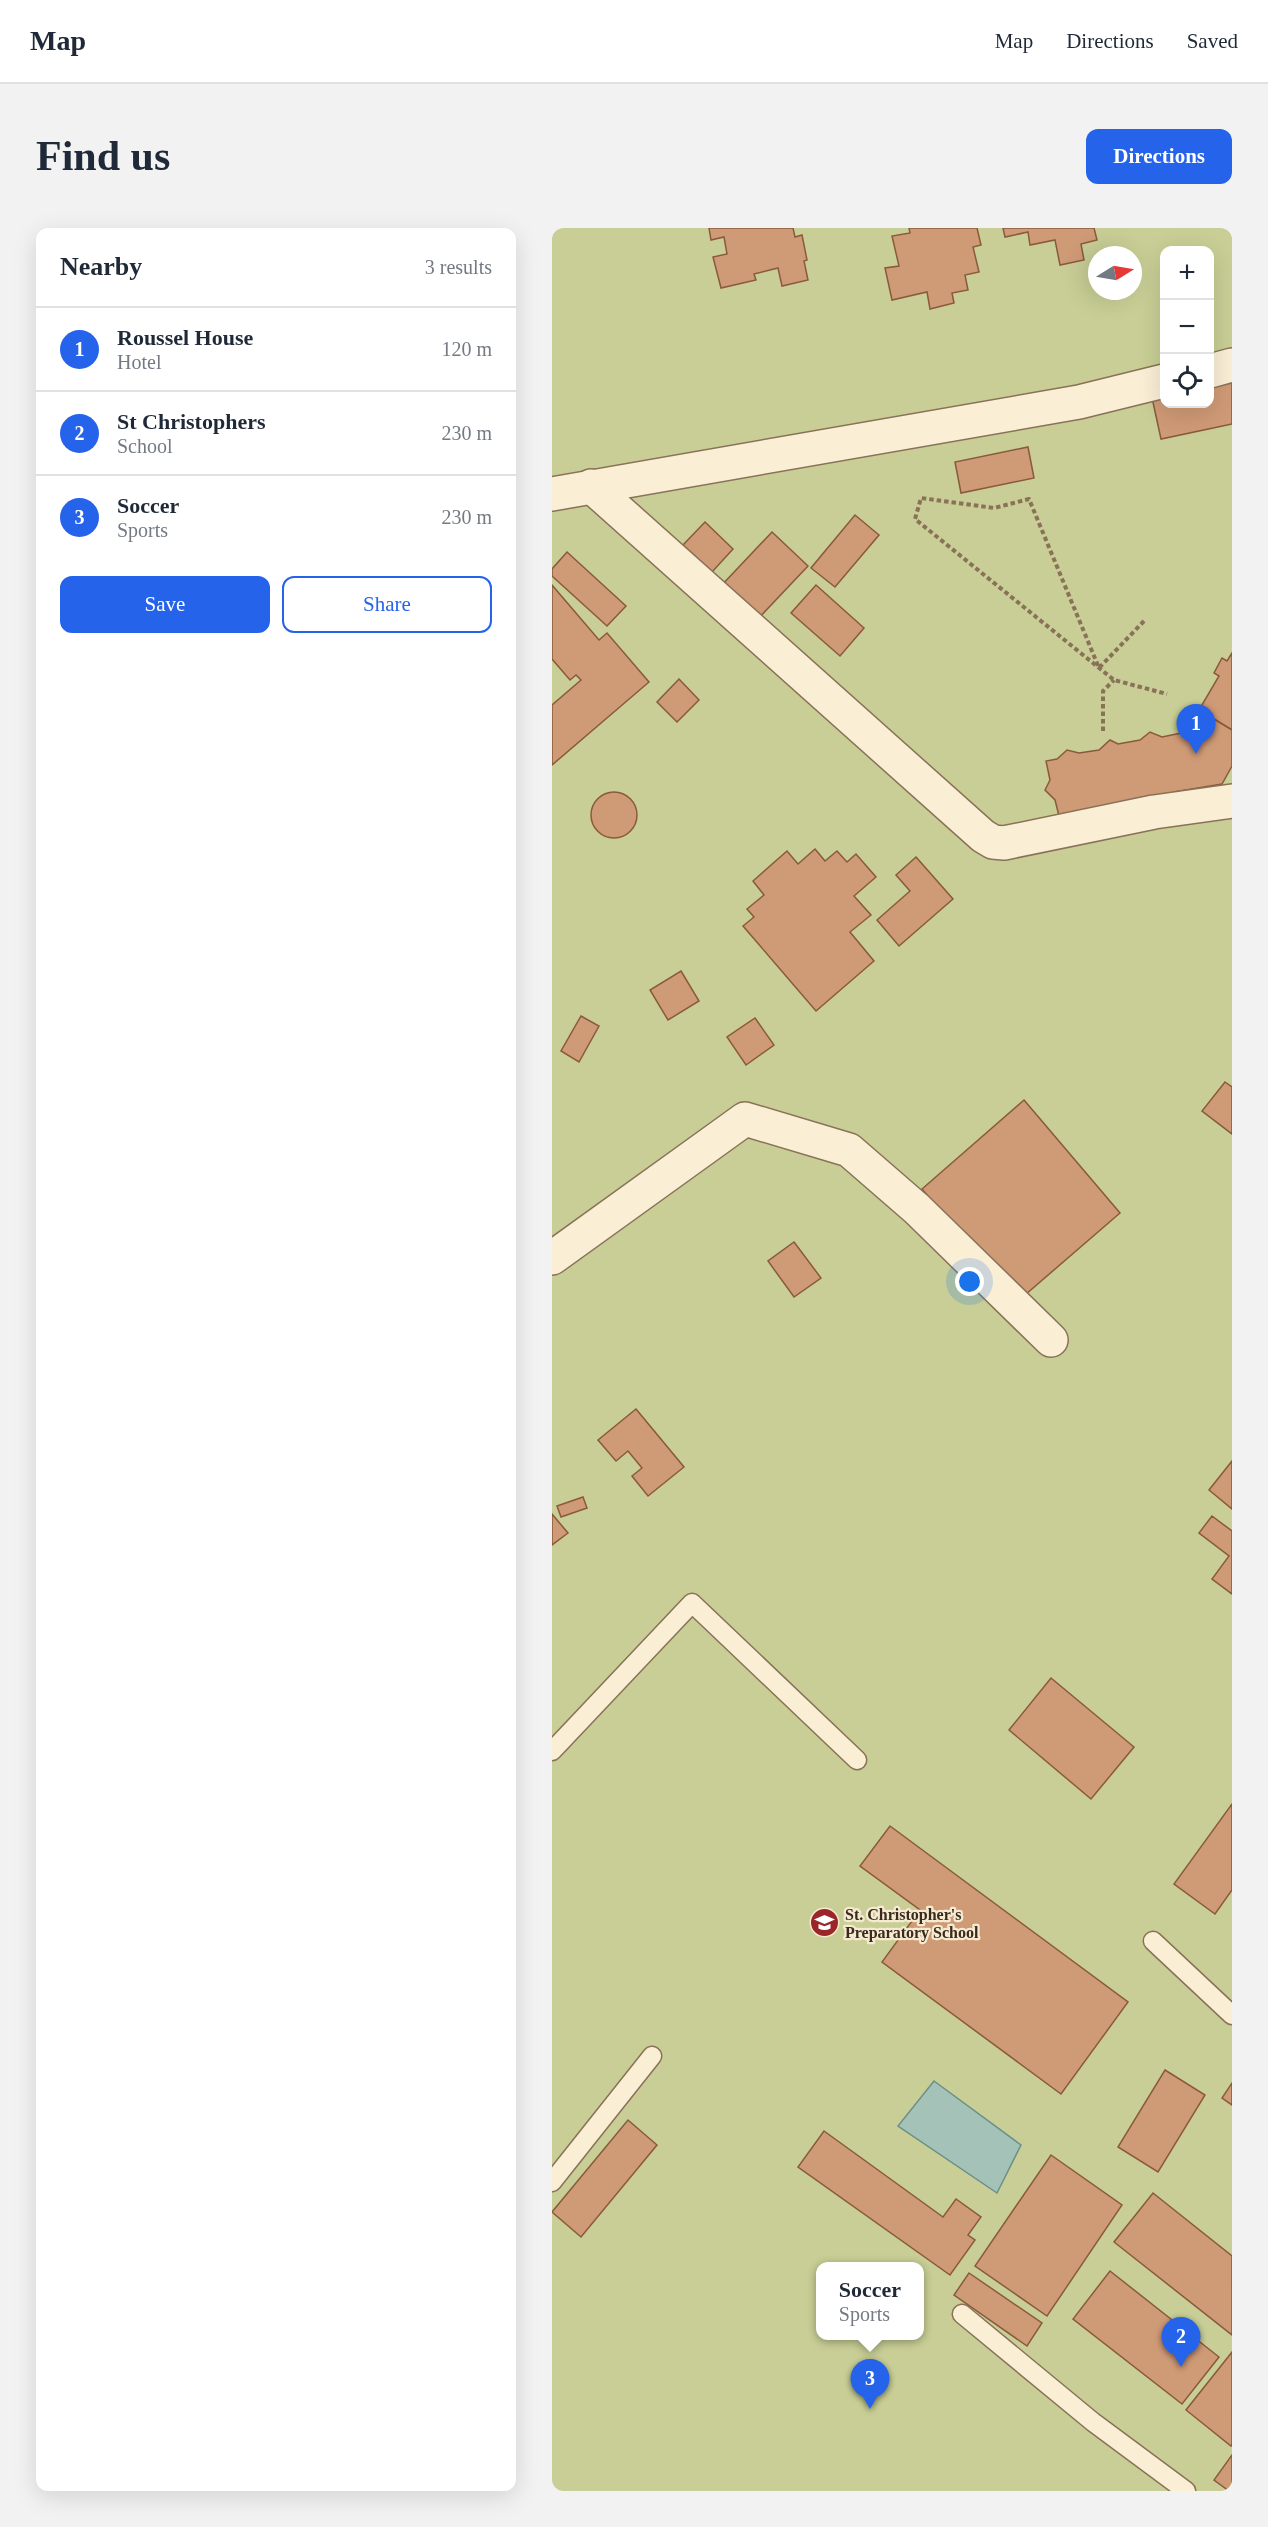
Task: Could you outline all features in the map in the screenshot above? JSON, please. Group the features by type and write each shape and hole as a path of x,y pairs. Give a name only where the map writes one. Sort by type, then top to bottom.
{"street":[{"path":"1214,369 1232,365"},
{"path":"552,494 1079,402 1160,382"},
{"path":"591,486 983,836 993,842 1004,843 1154,812 1232,801"},
{"path":"552,1258 745,1119 849,1150 917,1209 1051,1340"}],"lane":[{"path":"552,1751 692,1604 857,1760"},
{"path":"1153,1941 1232,2015"},
{"path":"552,2182 652,2056"},
{"path":"962,2314 1094,2422 1186,2491"}],"path":[{"path":"1099,668 1029,499 994,508 921,498 915,519 1114,681 1167,694"},
{"path":"1099,668 1144,621"},
{"path":"1103,731 1102,692 1114,681"}],"green space":[{"path":"552,228 1232,228 1232,2491 558,2491 552,2486"}],"water":[{"path":"934,2081 1021,2145 997,2193 898,2126"}],"building":[{"path":"709,228 793,228 795,237 802,235 808,280 782,286 778,268 754,274 756,280 721,288 713,257 727,254 724,237 711,240"},
{"path":"909,228 977,228 981,245 973,247 979,272 965,275 968,290 952,293 954,303 930,309 927,292 892,300 885,268 899,266 892,236 910,233"},
{"path":"1003,228 1094,228 1097,240 1081,244 1084,260 1060,265 1055,240 1030,245 1028,232 1005,237"},
{"path":"1232,376 1232,424 1161,439 1151,393 1160,391 1160,408 1214,408 1214,380"},
{"path":"1028,447 1034,478 961,493 955,462"},
{"path":"855,515 879,535 835,587 811,568"},
{"path":"705,522 733,549 712,572 683,545"},
{"path":"772,532 808,566 756,621 720,587"},
{"path":"567,552 626,606 607,626 552,576 552,569"},
{"path":"552,585 599,640 607,633 649,682 552,765 552,705 581,680 576,675 570,680 552,659"},
{"path":"816,585 864,628 840,656 791,613"},
{"path":"1232,653 1232,730 1199,710 1219,676 1214,673 1222,658 1227,661"},
{"path":"679,679 699,700 677,722 657,702"},
{"path":"1199,710 1232,730 1232,766 1222,784 1174,792 1166,801 1155,795 1133,799 1124,811 1059,816 1055,800 1045,790 1050,780 1046,761 1057,759 1067,750 1079,753 1099,750 1110,740 1118,744 1140,740 1150,732 1162,737 1186,732"},
{"path":"614,792 630,799 637,815 630,831 614,838 598,831 591,815 598,799"},
{"path":"815,849 825,861 837,851 847,862 856,854 876,877 854,896 871,915 850,932 874,961 816,1011 743,926 754,917 747,909 764,895 753,881 787,851 798,864"},
{"path":"916,857 953,899 899,946 877,920 910,891 896,875"},
{"path":"681,971 699,1001 668,1020 650,990"},
{"path":"581,1016 599,1026 579,1062 561,1051"},
{"path":"755,1018 774,1045 746,1065 727,1037"},
{"path":"1225,1082 1232,1087 1232,1134 1202,1111"},
{"path":"1024,1100 1120,1213 1018,1301 922,1189"},
{"path":"794,1242 821,1278 794,1297 768,1261"},
{"path":"636,1409 684,1467 648,1496 632,1476 642,1468 628,1451 616,1461 598,1440"},
{"path":"1232,1461 1232,1509 1209,1490"},
{"path":"583,1497 587,1508 561,1517 557,1506"},
{"path":"552,1514 568,1533 552,1545"},
{"path":"1212,1516 1232,1531 1232,1594 1212,1579 1229,1556 1199,1533"},
{"path":"1051,1678 1134,1747 1091,1799 1009,1730"},
{"path":"1232,1804 1232,1890 1215,1914 1174,1884"},
{"path":"890,1826 1128,2002 1061,2094 882,1962 920,1910 860,1866"},
{"path":"1165,2070 1205,2095 1158,2172 1118,2147"},
{"path":"1232,2083 1232,2105 1222,2098"},
{"path":"628,2120 657,2145 581,2237 552,2212"},
{"path":"824,2131 943,2217 956,2199 981,2217 968,2235 975,2240 950,2275 798,2167"},
{"path":"1051,2155 1122,2205 1047,2316 975,2266"},
{"path":"1153,2193 1232,2256 1232,2335 1114,2242"},
{"path":"1110,2271 1219,2357 1182,2404 1073,2319"},
{"path":"969,2273 1042,2323 1027,2346 954,2295"},
{"path":"1232,2352 1232,2444 1231,2446 1186,2410"},
{"path":"1232,2455 1232,2491 1229,2491 1214,2480"}],"place":[{"name":"Roussel House","path":"1196,754"},
{"name":"St. Christopher's Preparatory School","path":"824,1923"},
{"name":"St Christophers","path":"1181,2367"},
{"name":"Soccer","path":"870,2409"}]}
